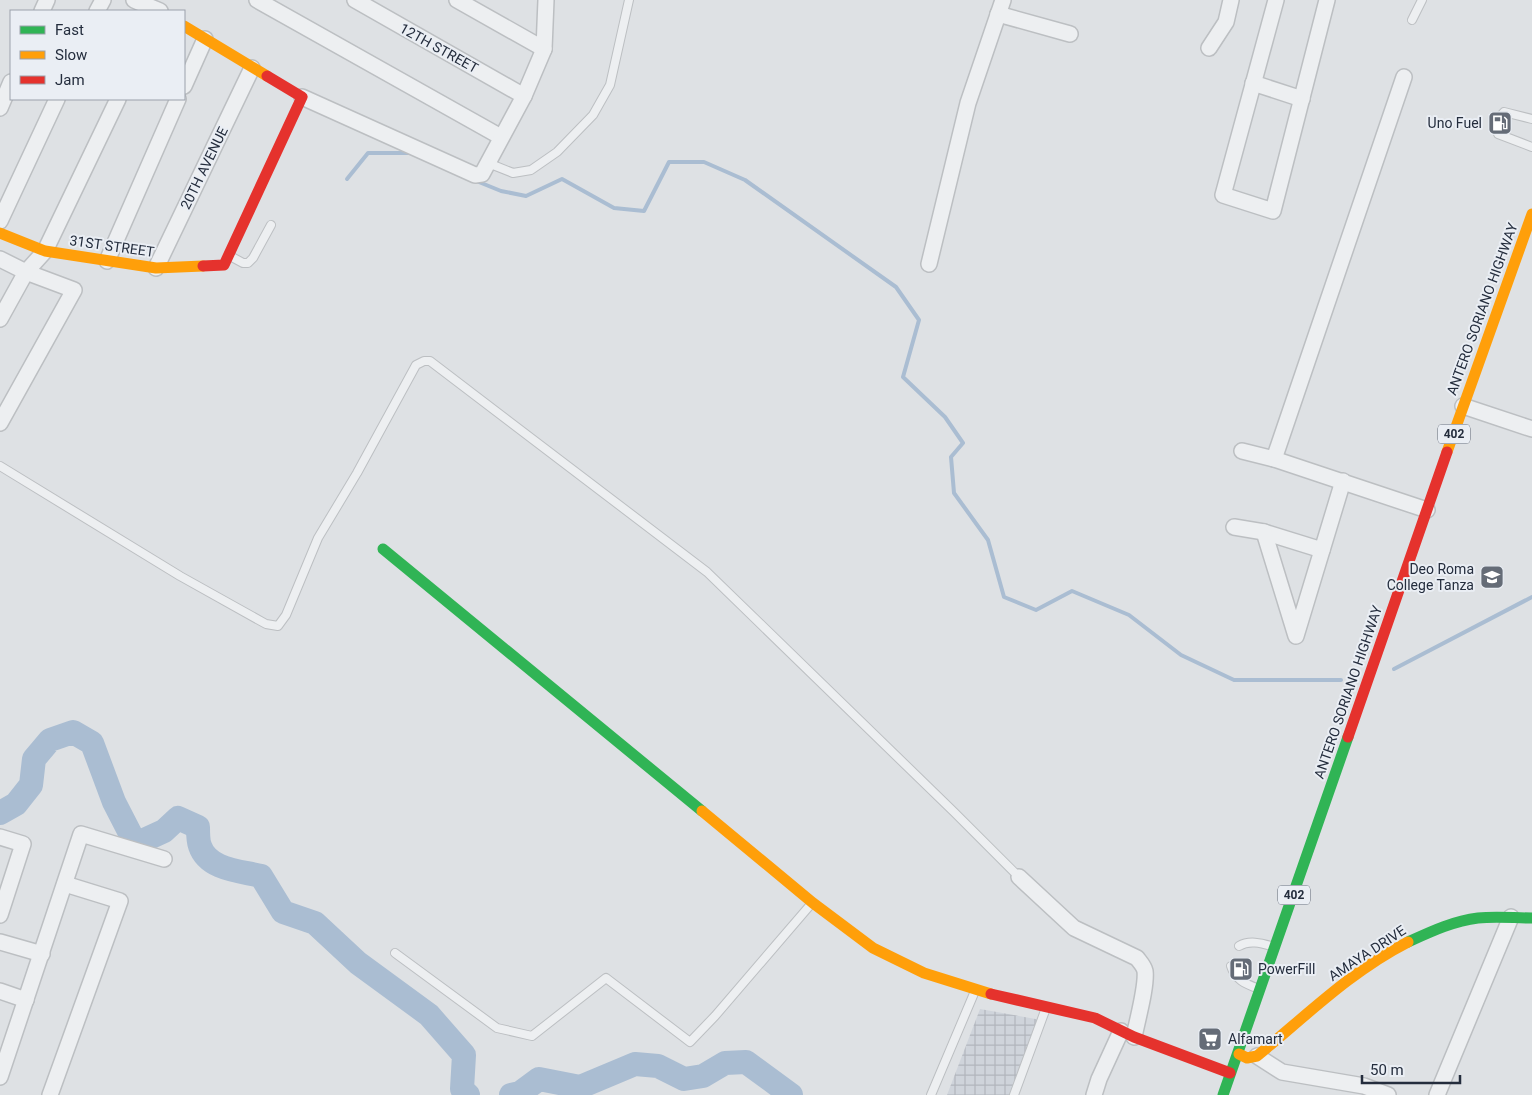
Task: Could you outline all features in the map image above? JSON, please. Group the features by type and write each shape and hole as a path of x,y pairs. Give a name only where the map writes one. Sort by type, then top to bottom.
{"street":[{"path":"134,0 158,10"},
{"path":"257,0 501,137"},
{"name":"12TH STREET","path":"355,0 524,96"},
{"path":"457,0 544,49"},
{"path":"185,27 302,97 476,174 482,174 524,96 544,49 546,0"},
{"path":"1209,48 1226,22 1231,0"},
{"path":"1276,0 1223,195 1272,211 1327,0"},
{"path":"930,264 968,103 1000,7 1070,34"},
{"path":"185,84 205,38"},
{"name":"20TH AVENUE","path":"156,268 252,68"},
{"path":"1274,459 1404,77"},
{"path":"0,108 10,84"},
{"path":"1253,84 1302,99"},
{"path":"226,260 302,97"},
{"path":"0,221 57,100"},
{"path":"0,273 21,269 45,250 118,100"},
{"path":"107,261 178,100"},
{"name":"ANTERO SORIANO HIGHWAY","path":"1223,1095 1239,1054 1463,406 1532,214"},
{"name":"31ST STREET","path":"0,233 45,250 156,268 226,260"},
{"path":"1517,257 1532,263"},
{"path":"0,259 74,290 0,423"},
{"path":"0,319 21,269"},
{"path":"1463,406 1532,429"},
{"path":"1242,451 1343,480 1427,510"},
{"path":"1264,532 1296,636 1343,480"},
{"path":"1234,527 1264,532 1322,550"},
{"path":"383,550 812,903 873,948 924,973 976,990 1094,1018 1127,1034 1230,1073"},
{"path":"0,1077 6,1043 26,1000 81,834 164,859"},
{"path":"0,837 23,844 0,914"},
{"path":"1019,877 1074,928 1137,958 1145,969 1145,980 1127,1034 1099,1079 1094,1095"},
{"path":"50,1095 120,901 65,884"},
{"path":"1437,1095 1511,918"},
{"name":"AMAYA DRIVE","path":"1257,1056 1308,1011 1360,972 1414,939 1472,919 1532,918"},
{"path":"0,942 42,954"},
{"path":"0,992 26,1000"},
{"path":"1239,1054 1248,1058 1257,1056 1282,1072 1364,1086 1388,1095"}],"lane":[{"path":"488,163 513,173 531,170 557,152 593,115 610,85 629,0"},
{"path":"1412,20 1422,0"},
{"path":"1532,119 1504,112 1498,117 1496,127 1498,134 1532,147"},
{"path":"226,260 248,263 254,258 271,225"},
{"path":"0,466 180,576 266,624 278,626 286,615 318,538 357,473 416,365 424,361 430,361 707,572 1019,877"},
{"path":"395,953 496,1028 532,1036 606,978 690,1042 715,1016 812,903"},
{"path":"1239,946 1243,943 1258,942 1276,947"},
{"path":"1231,966 1233,973 1242,983 1261,990"},
{"path":"931,1095 976,990"},
{"path":"1014,1095 1047,1006"}],"shaded area":[{"path":"980,1009 1041,1020 1012,1095 947,1095"}],"waterway":[{"path":"347,179 368,153 408,153"},
{"path":"474,180 501,191 526,196 562,179 614,208 644,211 669,162 704,162 745,180 896,287 919,320 903,377 945,417 963,443 951,457 954,493 988,540 1004,597 1036,610 1072,591 1129,615 1181,655 1234,680 1341,680"},
{"path":"1394,669 1532,597"},
{"path":"0,813 16,804 31,785 34,759 50,740 73,732 92,743 114,802 132,837 140,842 164,831 178,818 198,827 200,846 210,860 235,871 261,876 283,912 315,923 358,963 429,1015 464,1055 462,1089 468,1095"},
{"path":"511,1095 520,1093 539,1079 580,1087 635,1064 658,1066 684,1079 703,1076 725,1063 746,1062 791,1095"}],"traffic: fast":[{"path":"383,549 702,811"},
{"path":"1223,1095 1348,737"},
{"path":"1408,942 1442,927 1469,919 1492,917 1532,918"}],"traffic: slow":[{"path":"185,27 267,76"},
{"path":"1447,452 1532,214"},
{"path":"0,233 45,251 156,268 203,266"},
{"path":"702,811 813,903 873,948 924,973 991,994"},
{"path":"1239,1054 1247,1058 1257,1056 1348,980 1367,966 1408,942"}],"traffic: jam":[{"path":"203,266 224,265 302,97 267,76"},
{"path":"1348,737 1447,452"},
{"path":"991,994 1095,1018 1134,1037 1230,1073"}],"place":[{"name":"Uno Fuel","path":"1500,123"},
{"name":"Deo Roma College Tanza","path":"1492,577"},
{"name":"PowerFill","path":"1241,969"},
{"name":"Alfamart","path":"1210,1039"}]}
